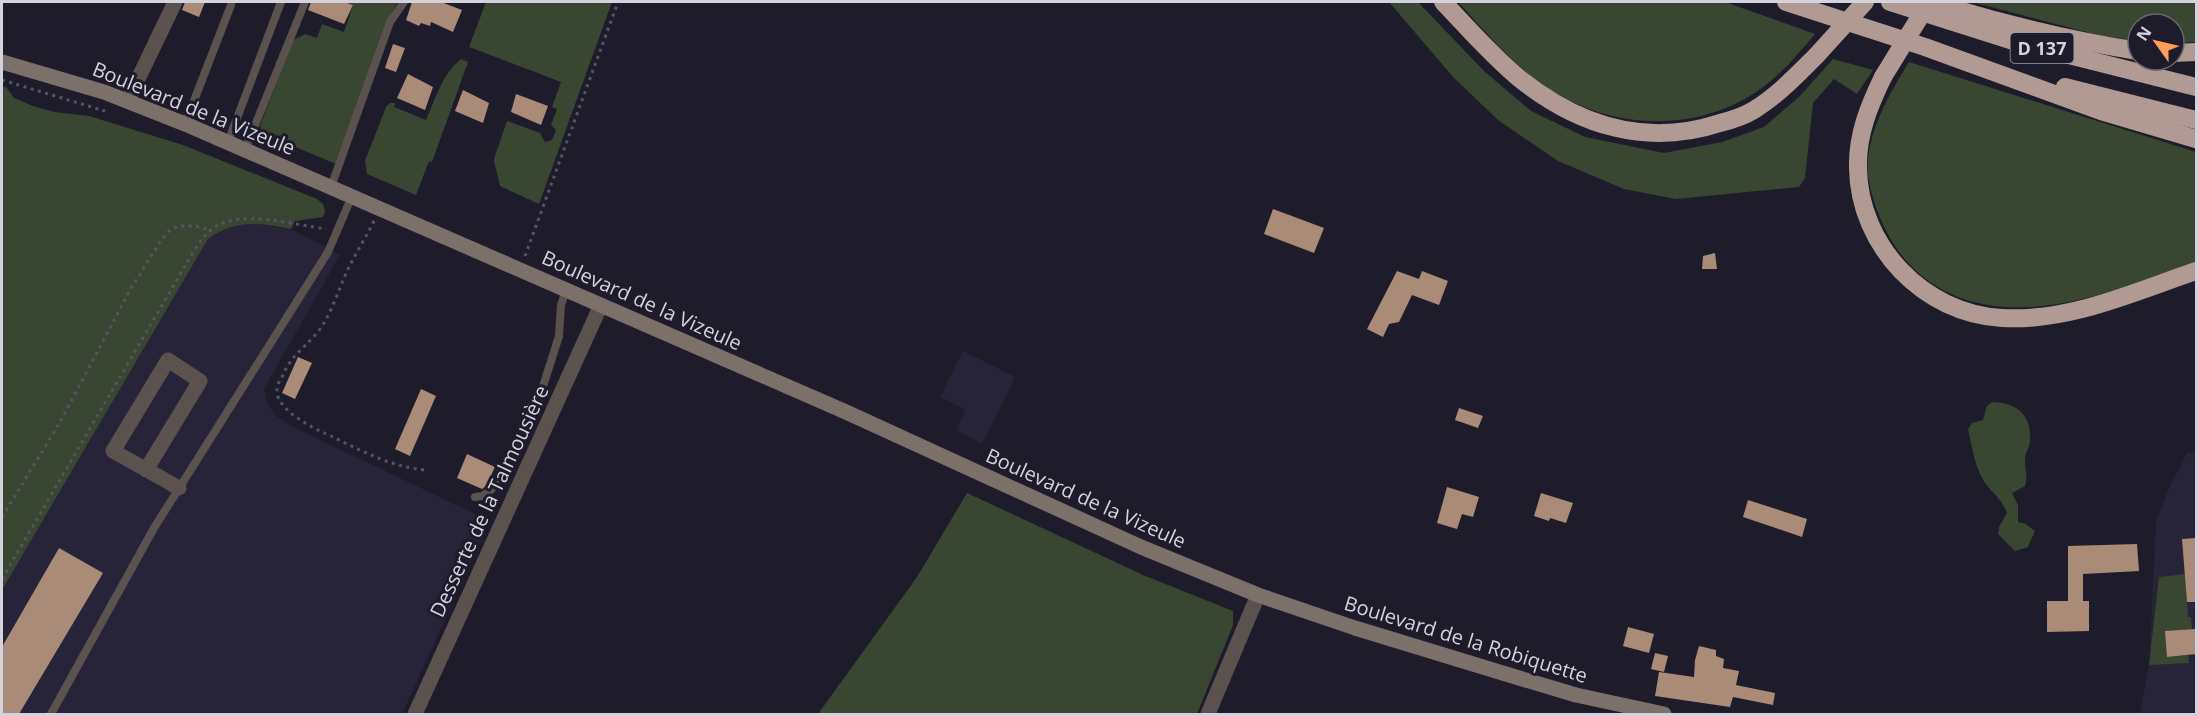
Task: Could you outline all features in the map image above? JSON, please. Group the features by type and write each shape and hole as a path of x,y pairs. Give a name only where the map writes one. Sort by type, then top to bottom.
{"highway":[{"path":"1443,2 1504,64 1539,93 1587,120 1639,133 1655,134 1695,130 1752,111 1780,92 1865,2"},
{"name":"D 137","path":"1786,2 1925,47 2104,98 2196,120"},
{"name":"D 137","path":"1890,2 2013,41 2196,87"},
{"path":"2126,49 2084,43 1930,2 1883,77 1870,102 1862,126 1858,165 1863,204 1871,227 1890,259 1904,275 1934,298 1965,312 1983,316 2036,318 2083,308 2196,272"},
{"path":"1925,47 2101,111 2196,139"}],"main road":[{"name":"Boulevard de la Vizeule","path":"2,62 128,100 228,142 846,412 1141,547 1258,595"},
{"name":"Boulevard de la Robiquette","path":"1258,595 1519,678 1596,700 1664,714"}],"street":[{"path":"128,100 175,2"},
{"name":"Desserte de la Talmousière","path":"415,714 601,305"},
{"path":"146,470 200,381 168,360 113,451 146,470 179,489"},
{"path":"1208,714 1258,595"}],"lane":[{"path":"228,142 282,2"},
{"path":"245,150 306,2"},
{"path":"330,187 390,22 404,2"},
{"path":"185,124 231,5"},
{"path":"51,714 131,567 328,252 352,196"},
{"path":"475,496 483,496 492,489 538,402 559,336 561,305 566,290"}],"path":[{"path":"520,269 618,2"},
{"path":"380,208 318,332 296,353 286,367 277,389 278,398 297,418 323,433 384,461 409,469 428,470"},
{"path":"2,579 182,271 210,230 224,222 249,219 338,231"},
{"path":"2,517 59,424 130,290 160,242 169,231 178,226 196,226 210,230"}],"shaded area":[{"path":"248,223 291,229 340,255 264,389 267,403 276,416 297,429 490,521 402,714 2,714 2,590 208,239 223,229"},
{"path":"963,351 1015,377 982,444 956,430 966,410 940,397"},
{"path":"2187,453 2196,455 2196,714 2140,714 2149,665 2156,523 2168,490"}],"green space":[{"path":"344,2 398,2 387,21 336,164 262,133 260,126 293,40 305,34 317,38 322,24 344,32 353,5"},
{"path":"486,2 612,2 539,204 500,186 494,161 507,121 540,133 545,142 552,140 556,130 551,125 557,109 552,107 561,82 469,47"},
{"path":"1389,2 1418,2 1484,71 1531,111 1585,137 1664,153 1722,142 1764,127 1800,96 1833,59 1873,70 1857,94 1834,79 1813,103 1805,178 1799,187 1676,199 1624,189 1558,161 1498,120 1454,78"},
{"path":"1458,2 1725,2 1815,34 1771,81 1727,108 1699,117 1671,121 1642,121 1586,108 1559,95 1514,61"},
{"path":"1972,2 2196,2 2196,42 2186,42 2186,12 2126,12 2126,40 2094,34"},
{"path":"461,59 468,62 432,162 429,161 416,195 367,174 365,161 386,107 390,103 395,103 394,107 426,120 444,79"},
{"path":"1909,62 2196,152 2196,264 2093,296 2030,307 1981,304 1958,297 1938,287 1904,258 1890,238 1876,208 1869,179 1868,157 1878,119"},
{"path":"2,86 6,87 14,98 33,106 54,112 89,116 183,145 317,199 323,204 325,211 323,217 295,221 291,229 258,224 238,225 208,239 2,590"},
{"path":"1992,402 2015,407 2025,417 2030,431 2030,442 2025,458 2025,486 2012,493 2018,505 2018,522 2026,524 2035,531 2028,547 2015,551 1998,534 1999,527 2007,513 1979,471 1968,429 1972,423 1983,420 1987,406"},
{"path":"967,493 1143,575 1233,611 1233,625 1197,714 818,714 917,577"},
{"path":"2185,574 2188,617 2191,617 2192,630 2167,657 2188,655 2189,663 2149,665 2159,577"}],"building":[{"path":"185,2 205,2 199,17 182,10"},
{"path":"311,2 344,2 353,5 344,24 308,10"},
{"path":"412,2 441,2 462,10 453,32 431,22 430,26 421,23 419,26 406,20"},
{"path":"393,44 405,48 396,72 385,68"},
{"path":"408,74 433,87 425,110 397,98"},
{"path":"463,90 489,103 483,123 455,111"},
{"path":"516,94 548,106 541,125 511,112"},
{"path":"1273,209 1324,228 1314,253 1264,234"},
{"path":"1715,253 1717,269 1702,269 1703,256"},
{"path":"1397,271 1419,279 1422,271 1448,281 1439,305 1412,295 1399,322 1389,324 1383,337 1367,329"},
{"path":"298,357 312,363 295,399 282,393"},
{"path":"421,389 436,396 410,456 395,449"},
{"path":"1459,408 1483,416 1478,428 1455,420"},
{"path":"467,454 495,467 486,486 482,489 457,478"},
{"path":"1447,487 1479,497 1473,517 1462,514 1457,529 1437,523"},
{"path":"1541,493 1573,503 1566,523 1534,516"},
{"path":"1748,500 1807,519 1802,537 1743,517"},
{"path":"2196,538 2196,602 2187,602 2182,539"},
{"path":"2137,544 2139,571 2083,574 2083,601 2089,601 2089,631 2047,632 2047,601 2068,601 2068,546"},
{"path":"59,548 103,573 19,714 2,714 2,647"},
{"path":"1628,627 1654,634 1649,653 1623,646"},
{"path":"2196,629 2196,654 2167,657 2165,631"},
{"path":"1699,646 1716,650 1716,656 1724,659 1723,668 1739,671 1736,685 1775,693 1773,705 1733,697 1730,707 1655,696 1659,672 1694,677"},
{"path":"1655,653 1668,656 1664,672 1651,669"}]}
